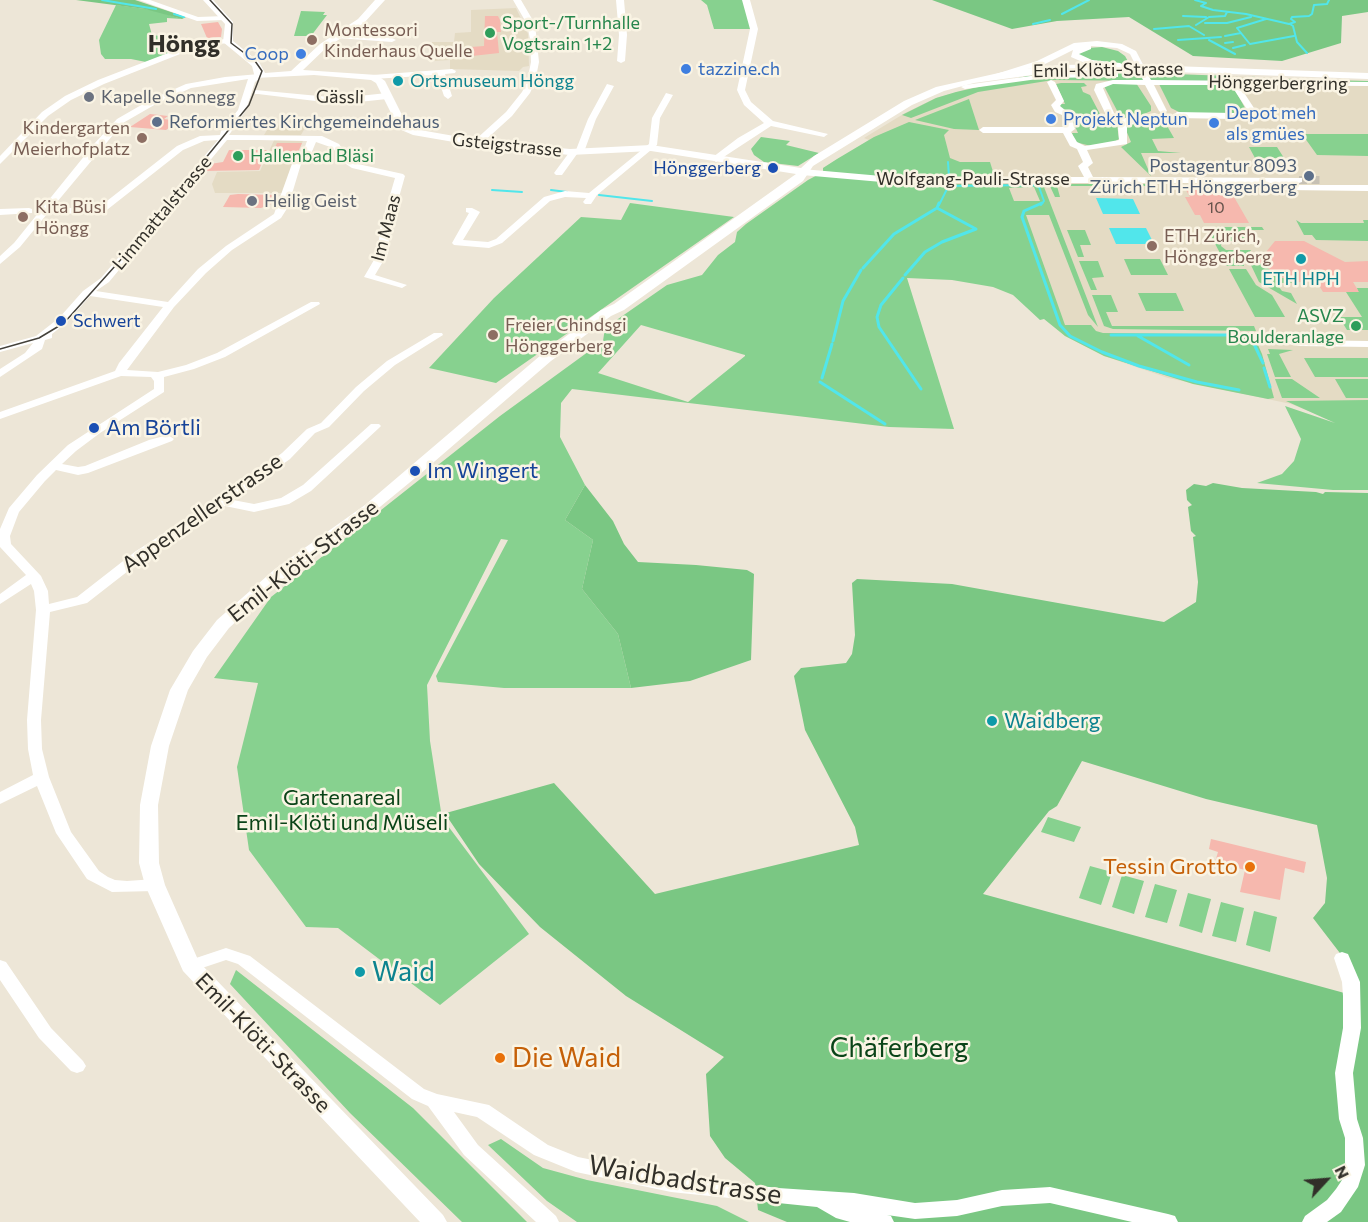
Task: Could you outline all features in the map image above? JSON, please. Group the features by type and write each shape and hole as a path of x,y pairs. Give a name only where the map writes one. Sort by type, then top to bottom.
{"street":[{"path":"143,0 199,23 225,18"},
{"path":"208,0 231,25 228,41"},
{"path":"293,74 323,46 361,21 380,0"},
{"path":"477,143 509,114 526,93 531,82 535,62 534,39 531,24 517,0"},
{"path":"620,0 623,35 621,60"},
{"path":"746,0 754,29 741,90 747,103 770,123 824,134"},
{"path":"340,36 392,40"},
{"path":"0,161 45,114 68,98 203,39 228,41 256,64 260,71 261,81 258,92 248,105"},
{"path":"989,76 1027,67 1048,60 1070,48 1089,43 1119,46 1133,53 1159,113"},
{"path":"1134,58 1122,51 1107,47 1089,46 1074,52 1077,57 1090,62 1176,69"},
{"name":"Emil-Klöti-Strasse","path":"802,172 818,158 908,103 940,89 989,76 1062,68 1176,69 1368,76"},
{"path":"0,261 12,250 112,129 130,114 189,86 225,79 293,74 351,74 373,77 452,71"},
{"name":"Emil-Klöti-Strasse","path":"435,1222 190,966 155,885 149,863 149,806 160,746 179,690 199,654 223,624 281,572 370,508 538,364 606,313 611,306 791,178 817,166 910,108 964,87 1020,75 1074,71 1292,77 1368,76"},
{"path":"440,72 448,96"},
{"path":"964,87 1071,74 1121,76 1150,89"},
{"path":"248,105 251,81 259,76"},
{"path":"1150,89 1168,76 1292,77"},
{"name":"Gsteigstrasse","path":"373,77 380,81 400,122 406,129 477,143 577,152 651,147 802,172"},
{"path":"983,130 1071,129 1066,114 1058,110 1055,105 1060,101 1051,82"},
{"name":"Hönggerbergring","path":"1131,121 1117,120 1110,115 1098,90 1099,86 1109,82 1368,84"},
{"path":"1088,148 1124,142 1122,128 1131,121 1159,113 1174,112 1177,116 1234,116 1246,113 1250,108 1233,82"},
{"path":"560,173 577,152 610,86"},
{"name":"Gässli","path":"258,92 335,100 387,96"},
{"path":"469,210 475,212 457,243 489,245 499,241 547,199 565,194 590,199 653,145 656,118 669,94"},
{"name":"Limmattalstrasse","path":"0,349 40,338 66,327 93,291 225,136 233,133 250,111 248,105"},
{"path":"716,159 759,128 770,123"},
{"path":"1066,130 1072,144 1081,148 1088,163 1083,166 1090,180"},
{"path":"44,211 100,211 180,148 202,138 225,136 316,138"},
{"path":"120,373 131,354 170,305 218,258 278,216 297,161 304,161 312,140 316,138"},
{"name":"Im Maas","path":"316,138 336,146 346,160 355,166 400,177 386,230 383,253 369,277 402,285"},
{"name":"Wolfgang-Pauli-Strasse","path":"802,172 893,180 1299,180"},
{"name":"Wolfgang-Pauli-Strasse","path":"1253,180 1278,188 1368,188"},
{"path":"1322,180 1368,180"},
{"path":"0,212 29,211"},
{"path":"0,247 12,250"},
{"path":"93,291 170,305"},
{"path":"0,416 120,373 141,372 158,375 190,367 221,354 315,303"},
{"name":"Appenzellerstrasse","path":"43,610 74,604 82,600 141,554 224,501 286,456 311,431 325,425 360,388 391,363 438,335"},
{"path":"1257,336 1300,343 1368,344"},
{"path":"0,374 38,347 40,338"},
{"path":"155,885 112,885 93,874 64,833 40,777 35,749 34,720 43,610 41,591 34,576 2,547 4,531 13,511 54,466 96,430 160,390 162,386 158,375"},
{"path":"224,501 236,506 254,508 285,501 307,488 375,426"},
{"path":"54,466 78,471 88,469 168,439"},
{"path":"0,600 34,576"},
{"path":"0,799 40,777"},
{"name":"Waidbadstrasse","path":"190,966 226,954 244,960 418,1094 435,1101 482,1110 541,1150 576,1164 671,1184 854,1201 915,1211 957,1208 1002,1198 1050,1195 1168,1222"},
{"path":"1312,1222 1334,1206 1343,1195 1351,1181 1355,1165 1354,1138 1348,1119 1344,1073 1352,1028 1352,996 1351,982 1342,958"},
{"path":"0,966 45,1033 77,1066"},
{"path":"435,1101 471,1150 549,1222"},
{"path":"820,1198 843,1212 884,1222"}],"shaded area":[{"path":"516,8 528,34 529,66 519,71 450,69 450,60 432,61 432,42 454,42 455,33 471,32 471,10"},
{"name":"ETH Zürich, Hönggerberg","path":"1115,72 1368,81 1368,403 1336,422 1291,404 1168,378 1104,356 1065,336 1027,302 823,172 823,168 869,140 864,138 905,113 936,98 1027,76"},
{"path":"270,125 306,126 301,135 264,135"},
{"path":"275,138 304,138 283,193 215,193 212,184 217,172 260,171"}],"green space":[{"path":"76,0 135,0 186,17 182,19 145,9"},
{"path":"701,0 744,0 752,29 714,29 707,5"},
{"path":"932,0 1368,0 1368,12 1342,16 1341,43 1282,61 1193,56 1129,17 1057,21 1012,29"},
{"path":"116,5 153,10 182,19 167,18 167,22 149,24 152,35 169,37 167,43 185,48 146,62 131,59 105,59 101,54 99,40"},
{"path":"301,11 325,12 323,15 327,15 311,36 294,36"},
{"path":"1102,47 1118,51 1125,56 1130,65 1097,62 1079,56 1079,51"},
{"path":"1115,72 1259,77 1230,76 1230,78 1368,81 1368,83 1053,80 978,92 911,118 902,115 936,98 1027,76"},
{"path":"1084,83 1087,86 1081,87 1083,92 1090,95 1101,116 1117,124 1119,139 1091,146 1075,142 1072,133 1078,133 1068,111 1062,110 1059,104 1065,104 1056,84"},
{"path":"1136,83 1151,106 1151,111 1132,119 1121,118 1104,86 1106,84"},
{"path":"1159,84 1225,85 1235,90 1245,108 1237,113 1181,113 1171,108"},
{"path":"969,99 979,130 954,129 915,120"},
{"path":"1155,119 1166,124 1174,138 1152,139 1158,151 1181,153 1141,153 1151,176 1121,147 1131,142 1126,130 1128,126"},
{"name":"Gartenareal Emil-Klöti und Müseli","path":"909,122 949,130 944,135 950,158 960,162 990,162 995,178 952,179 952,184 1041,184 1098,327 1088,315 1049,215 1026,215 1065,325 1091,325 1096,331 1103,333 1218,334 1248,337 1258,345 1262,354 1274,398 1268,399 1193,384 1104,356 1065,336 1044,319 1040,320 1013,295 993,287 952,280 907,278 954,429 889,427 572,389 561,403 560,437 585,485 565,520 593,540 582,589 618,634 631,688 504,688 438,682 436,676 508,540 501,539 427,685 430,741 442,818 529,934 440,1005 338,928 306,927 249,850 237,767 258,683 214,678 271,597 500,416 603,341 605,328 667,285 702,275 718,255 735,242 737,232 746,224 823,172 823,168 874,137","holes":["1034,187 1040,201 1014,201 1009,188","641,325 745,355 745,356 688,402 598,373"]},
{"path":"1302,134 1368,134 1368,156 1317,155"},
{"path":"761,137 790,141 786,145 819,153 798,166 764,162 754,155 751,149"},
{"path":"1249,147 1277,147 1284,158 1255,158"},
{"path":"1049,184 1156,184 1157,186 1057,186 1060,197 1055,197"},
{"path":"630,203 734,217 496,383 429,368 494,298 581,217 621,220"},
{"path":"1296,220 1301,223 1364,223 1363,220 1368,220 1368,241 1316,240 1312,235 1304,235"},
{"path":"1206,227 1262,227 1264,230 1241,230 1247,241 1222,241 1221,246 1226,250 1251,250 1244,260 1244,266 1227,266"},
{"path":"1067,230 1085,230 1091,245 1080,245 1084,257 1078,257"},
{"path":"1256,254 1263,256 1258,262 1271,269 1270,271 1289,279 1292,283 1276,283 1282,291 1291,293 1297,304 1259,282 1250,263"},
{"path":"1124,259 1160,259 1168,275 1131,275"},
{"path":"1079,261 1098,261 1104,277 1092,278 1097,290 1091,290"},
{"path":"1229,269 1246,269 1256,285 1272,295 1285,317 1255,317"},
{"path":"1357,288 1368,288 1368,330 1347,330 1339,317 1362,317 1346,292 1358,292"},
{"path":"1138,293 1176,293 1184,311 1146,311"},
{"path":"1092,295 1111,295 1118,312 1106,312 1112,326 1254,326 1256,331 1113,329 1104,326"},
{"path":"1268,349 1293,350 1279,354 1291,377 1275,377 1267,354 1270,354"},
{"path":"1304,358 1368,358 1368,377 1315,377"},
{"path":"1275,379 1292,379 1320,398 1282,398"},
{"path":"1335,379 1368,379 1368,398 1346,398"},
{"path":"1368,400 1368,490 1333,490 1257,483 1282,474 1294,461 1301,439 1285,406 1335,423 1286,401"},
{"name":"Chäferberg","path":"1213,483 1242,488 1323,494 1325,492 1368,493 1368,1222 787,1222 758,1210 755,1183 725,1158 710,1136 706,1074 724,1057 626,996 540,927 479,864 446,813 554,783 655,894 859,845 855,827 805,730 794,676 801,668 846,663 852,654 855,635 852,583 857,579 952,584 1164,622 1196,602 1198,582 1193,537 1196,536 1191,531 1188,507 1192,505 1187,500 1186,490 1194,484 1206,486","holes":["1082,761 1206,799 1317,825 1327,878 1325,903 1313,918 1346,961 1359,997 983,894 1049,811 1057,806"]},
{"path":"585,485 613,521 624,544 638,562 747,570 754,574 751,660 690,681 631,688 618,634 582,589 593,540 565,520"},
{"path":"1048,817 1081,827 1074,842 1041,832"},
{"path":"1090,866 1112,872 1101,905 1079,898"},
{"path":"1122,875 1144,881 1134,914 1112,907"},
{"path":"1155,884 1177,890 1167,923 1145,917"},
{"path":"1188,893 1211,899 1202,933 1179,926"},
{"path":"1221,902 1244,908 1236,942 1212,936"},
{"path":"1254,911 1277,917 1270,952 1246,945"},
{"path":"236,970 413,1108 527,1222 462,1222 350,1113 230,984"},
{"path":"501,1139 543,1168 587,1180 717,1206 749,1222 577,1222 547,1201 488,1145"}],"water":[{"path":"1096,198 1133,199 1140,214 1103,214"},
{"path":"1109,228 1146,228 1154,244 1116,244"}],"building":[{"path":"485,16 498,16 500,20 501,32 497,32 499,53 472,56 471,47 484,46"},
{"path":"218,22 222,29 221,37 207,38 201,24"},
{"name":"Reformiertes Kirchgemeindehaus","path":"150,114 168,116 164,119 178,121 166,130 130,127"},
{"path":"277,143 302,143 298,152 273,152"},
{"path":"229,150 267,150 259,170 204,171 210,164 223,162"},
{"path":"1186,190 1230,190 1249,223 1204,223 1200,215 1195,215 1185,197 1190,197"},
{"name":"Heilig Geist","path":"230,195 274,195 272,198 277,198 276,202 261,208 223,207"},
{"name":"ETH HPH","path":"1275,241 1304,241 1345,262 1368,261 1368,282 1353,282 1359,292 1323,292 1317,282 1291,282 1289,278 1283,278 1258,262"},
{"name":"Tessin Grotto","path":"1211,839 1306,862 1304,873 1285,868 1280,900 1240,892 1245,870 1215,862 1218,852 1209,849"}],"waterway":[{"path":"102,0 156,9"},
{"path":"1062,14 1089,0"},
{"path":"1195,0 1206,3 1201,6 1213,10 1246,14 1289,24 1295,22 1291,19 1292,17 1309,16 1312,14 1314,5 1327,4 1329,0"},
{"path":"1196,25 1209,17 1225,16 1227,12"},
{"path":"174,14 184,17"},
{"path":"1183,16 1206,17"},
{"path":"1205,23 1227,23 1251,17"},
{"path":"1241,33 1237,28 1266,19"},
{"path":"1033,24 1050,20"},
{"path":"1290,24 1293,26 1297,42 1307,53"},
{"path":"1154,29 1189,26 1204,35"},
{"path":"1225,36 1241,33"},
{"path":"1241,33 1249,43"},
{"path":"1250,44 1294,36"},
{"path":"1178,40 1221,37"},
{"path":"1209,40 1235,54"},
{"path":"1225,43 1233,42"},
{"path":"1233,48 1245,45"},
{"path":"948,162 949,177"},
{"path":"939,205 949,185"},
{"path":"949,186 1034,185 1039,187 1044,201 1041,205"},
{"path":"492,190 522,192"},
{"path":"551,190 567,192"},
{"path":"599,195 652,201"},
{"path":"937,208 939,203"},
{"path":"1042,203 1024,211 1022,217 1060,325 1070,336 1102,352 1139,366 1197,382 1239,390"},
{"path":"863,268 894,234 937,208"},
{"path":"905,275 925,252 942,242 976,229 937,208"},
{"path":"833,341 843,301 861,270"},
{"path":"903,278 881,305 877,317 879,327 921,389"},
{"path":"1111,335 1230,335"},
{"path":"1138,336 1189,365"},
{"path":"822,378 832,344"},
{"path":"1254,344 1263,363"},
{"path":"1264,368 1270,387"},
{"path":"820,382 885,424"}],"tunnel":[{"path":"1299,180 1322,180"}],"tram line":[{"path":"0,349 39,338 64,323 142,236 249,105 262,71 255,61 231,43 232,24 210,0"}],"place":[{"name":"Sport-/Turnhalle Vogtsrain 1+2","path":"490,33"},
{"name":"Montessori Kinderhaus Quelle","path":"312,40"},
{"name":"Coop","path":"301,54"},
{"name":"tazzine.ch","path":"686,69"},
{"name":"Ortsmuseum Höngg","path":"398,81"},
{"name":"Kapelle Sonnegg","path":"89,97"},
{"name":"Projekt Neptun","path":"1051,119"},
{"name":"Reformiertes Kirchgemeindehaus","path":"157,122"},
{"name":"Depot meh als gmües","path":"1214,123"},
{"name":"Kindergarten Meierhofplatz","path":"142,138"},
{"name":"Hallenbad Bläsi","path":"238,156"},
{"name":"Hönggerberg","path":"773,168"},
{"name":"Postagentur 8093 Zürich ETH-Hönggerberg","path":"1309,176"},
{"name":"Heilig Geist","path":"252,201"},
{"name":"Kita Büsi Höngg","path":"23,217"},
{"name":"ETH Zürich, Hönggerberg","path":"1152,246"},
{"name":"ETH HPH","path":"1301,259"},
{"name":"Schwert","path":"61,321"},
{"name":"ASVZ Boulderanlage","path":"1356,326"},
{"name":"Freier Chindsgi Hönggerberg","path":"493,335"},
{"name":"Am Börtli","path":"94,428"},
{"name":"Im Wingert","path":"415,471"},
{"name":"Waidberg","path":"992,721"},
{"name":"Tessin Grotto","path":"1250,867"},
{"name":"Waid","path":"360,972"},
{"name":"Die Waid","path":"500,1058"}],"district":[{"name":"Höngg","path":"184,44"}]}
